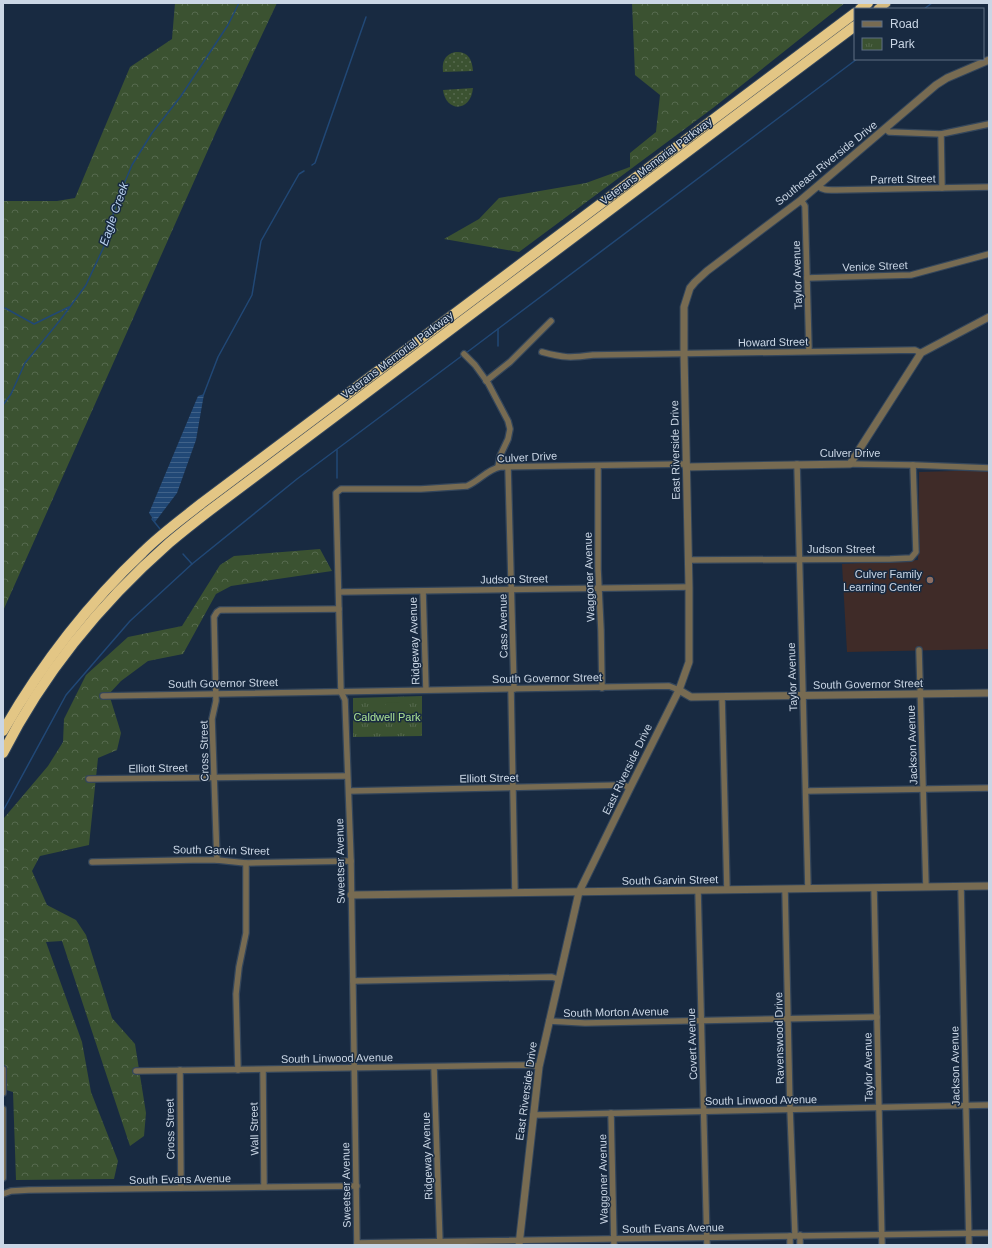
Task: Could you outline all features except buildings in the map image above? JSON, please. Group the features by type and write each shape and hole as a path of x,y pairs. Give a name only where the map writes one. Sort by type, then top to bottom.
{"highway":[{"name":"Veterans Memorial Parkway","path":"3,731 32,683 77,622 116,579 166,531 214,493 854,14"},
{"name":"Veterans Memorial Parkway","path":"3,753 26,712 68,651 126,584 169,543 209,511 854,27"}],"street":[{"name":"Southeast Riverside Drive","path":"687,296 695,282 707,271 801,200 940,82 989,60"},
{"path":"886,128 889,132 941,134 989,124"},
{"path":"941,134 942,188"},
{"name":"Parrett Street","path":"818,186 820,188 836,190 989,187"},
{"name":"Taylor Avenue","path":"801,200 805,206 809,351"},
{"name":"Venice Street","path":"807,278 911,275 989,254"},
{"name":"East Riverside Drive","path":"519,1243 539,1067 579,892 679,690 689,662 689,587 684,354 684,306 687,296"},
{"path":"850,464 921,353 989,317"},
{"path":"486,381 510,362 551,321"},
{"name":"Howard Street","path":"542,352 572,358 593,355 809,351 915,350 921,353"},
{"path":"464,354 475,365 486,381 508,421 510,429 508,439 500,456 498,467"},
{"name":"Taylor Avenue","path":"797,464 808,888"},
{"name":"Culver Drive","path":"350,490 463,487 472,484 492,469 498,467 913,464 989,468"},
{"name":"Judson Street","path":"688,560 911,558 915,555 916,549 913,464"},
{"name":"Waggoner Avenue","path":"598,466 598,561 602,688"},
{"name":"Cass Avenue","path":"508,467 512,589 515,893"},
{"name":"Sweetser Avenue","path":"350,490 338,490 336,497 341,692 345,700 351,861 357,1244"},
{"name":"Judson Street","path":"338,592 689,587"},
{"name":"Ridgeway Avenue","path":"423,591 426,690"},
{"name":"Cross Street","path":"217,860 212,719 216,701 215,614 220,610 339,609"},
{"name":"Jackson Avenue","path":"919,650 926,887"},
{"name":"South Governor Street","path":"103,696 669,686 691,697 989,693"},
{"path":"722,697 727,890"},
{"name":"Elliott Street","path":"89,779 347,776"},
{"name":"Elliott Street","path":"349,791 624,785 630,788"},
{"path":"806,791 989,788"},
{"name":"South Garvin Street","path":"92,862 217,860 246,863 351,861"},
{"path":"238,1070 236,994 239,968 246,933 246,863"},
{"name":"Jackson Avenue","path":"961,886 969,1245"},
{"name":"South Garvin Street","path":"351,895 989,886"},
{"name":"Taylor Avenue","path":"874,888 882,1245"},
{"name":"Ravenswood Drive","path":"786,889 790,1109 795,1235 800,1245"},
{"name":"Covert Avenue","path":"698,890 707,1245"},
{"path":"353,981 552,977 558,979"},
{"name":"South Morton Avenue","path":"549,1022 585,1023 876,1017"},
{"name":"Ridgeway Avenue","path":"434,1067 440,1243"},
{"name":"South Linwood Avenue","path":"136,1071 539,1067"},
{"path":"3,1069 3,1093"},
{"name":"Cross Street","path":"180,1070 181,1188"},
{"name":"Wall Street","path":"263,1070 264,1187"},
{"name":"South Linwood Avenue","path":"533,1115 989,1105"},
{"path":"3,1109 3,1178"},
{"name":"Waggoner Avenue","path":"611,1113 614,1242"},
{"name":"South Evans Avenue","path":"3,1193 29,1190 357,1186"},
{"name":"South Evans Avenue","path":"357,1244 614,1242 706,1237 795,1235 989,1234"},
{"name":"Ravenswood Drive","path":"790,1245 795,1235"}],"shaded area":[{"path":"989,470 989,649 847,652 842,564 918,560 919,472"}],"green space":[{"path":"175,3 277,3 216,132 3,611 3,201 57,201 75,198 130,67 172,39"},
{"path":"632,3 845,3 713,108 519,252 444,239 479,219 499,198 586,183 630,167 630,153 656,132 660,95 635,75"},
{"path":"455,52 466,54 472,63 473,71 443,72 444,59 451,53"},
{"path":"473,88 468,102 458,107 449,103 445,98 443,90"},
{"path":"320,549 332,571 231,586 216,594 183,654 148,661 121,681 109,694 121,733 117,750 98,758 89,845 40,856 32,871 47,905 76,920 86,935 112,1018 135,1044 146,1113 144,1136 130,1146 62,941 46,942 82,1042 91,1092 118,1161 114,1179 16,1180 13,1092 3,1089 4,818 48,766 63,742 64,719 86,675 128,637 182,626 220,565 234,556"},
{"name":"Caldwell Park","path":"422,696 422,736 353,737 353,698"},
{"path":"400,702 400,713 386,713 386,703"}],"water":[{"path":"204,394 196,440 177,493 155,522 149,513 198,396"}],"waterway":[{"name":"Eagle Creek","path":"3,405 11,394 25,363 61,319 86,285 107,240 116,203 132,165 152,133 181,96 228,25 239,3"},
{"path":"925,8 932,3"},
{"path":"312,165 315,163 366,17"},
{"path":"466,353 856,60"},
{"path":"203,396 218,357 252,295 261,241 299,174 304,171"},
{"path":"5,308 34,324 69,307"},
{"path":"498,329 498,346"},
{"path":"3,811 66,695 130,621 192,564 297,479 463,355"},
{"path":"337,450 337,478"},
{"path":"153,518 152,519 160,529"},
{"path":"183,554 192,564"}],"place":[{"name":"Culver Family Learning Center","path":"930,580"}]}
